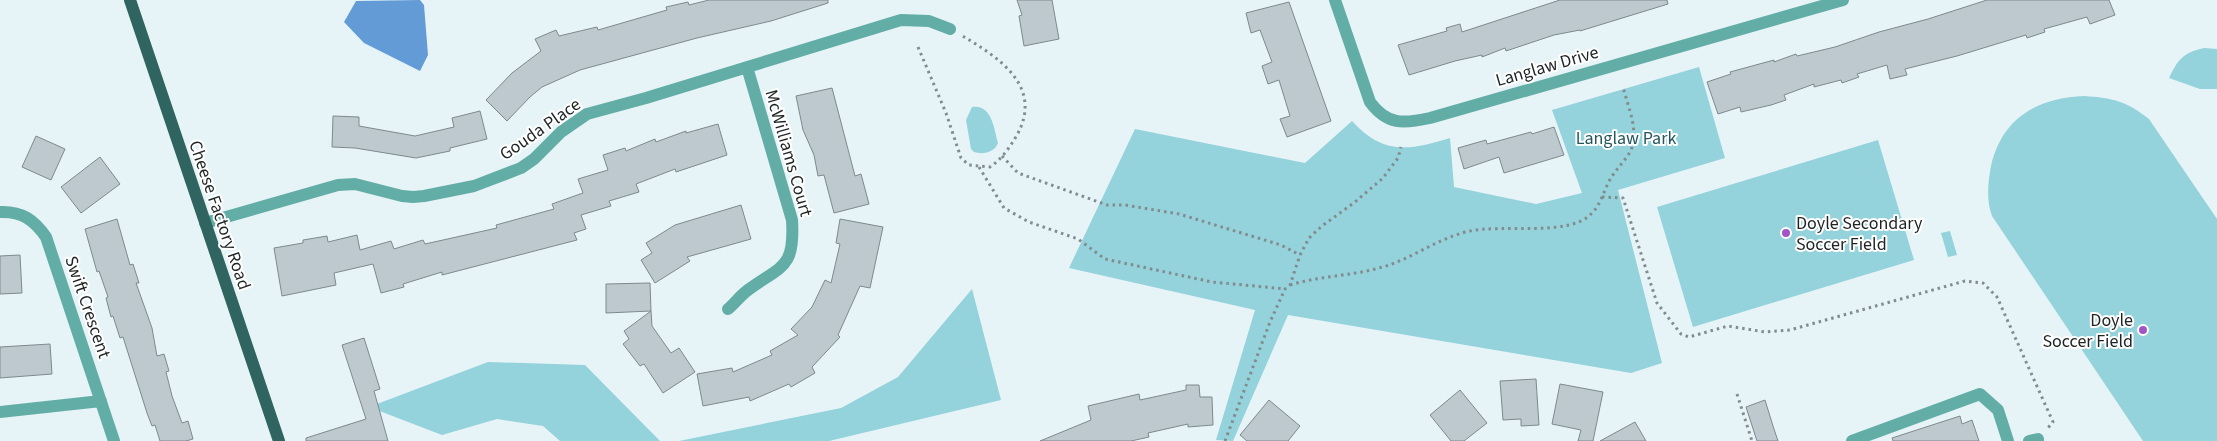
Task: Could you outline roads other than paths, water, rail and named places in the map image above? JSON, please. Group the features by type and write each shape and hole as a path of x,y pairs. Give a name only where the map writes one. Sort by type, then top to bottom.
{"main road":[{"name":"Cheese Factory Road","path":"130,0 279,441"}],"street":[{"name":"Langlaw Drive","path":"1335,0 1370,102 1380,115 1398,122 1430,118 1843,0"},
{"name":"Gouda Place","path":"205,223 338,185 355,184 402,196 424,196 474,186 521,168 534,159 561,132 587,114 646,98 901,20 929,21 950,28"},
{"name":"McWilliams Court","path":"728,309 747,290 783,267 793,239 792,220 747,67"},
{"name":"Swift Crescent","path":"0,212 10,211 24,215 38,225 46,237 114,441"},
{"path":"1852,441 1980,394 1998,410 2008,441"},
{"path":"0,412 101,401"}],"water":[{"path":"420,0 424,5 428,55 420,71 364,43 344,22 356,1"}],"place":[{"name":"Doyle Secondary Soccer Field","path":"1786,233"},
{"name":"Doyle Soccer Field","path":"2143,330"}],"park label":[{"name":"Langlaw Park","path":"1626,138"}]}
